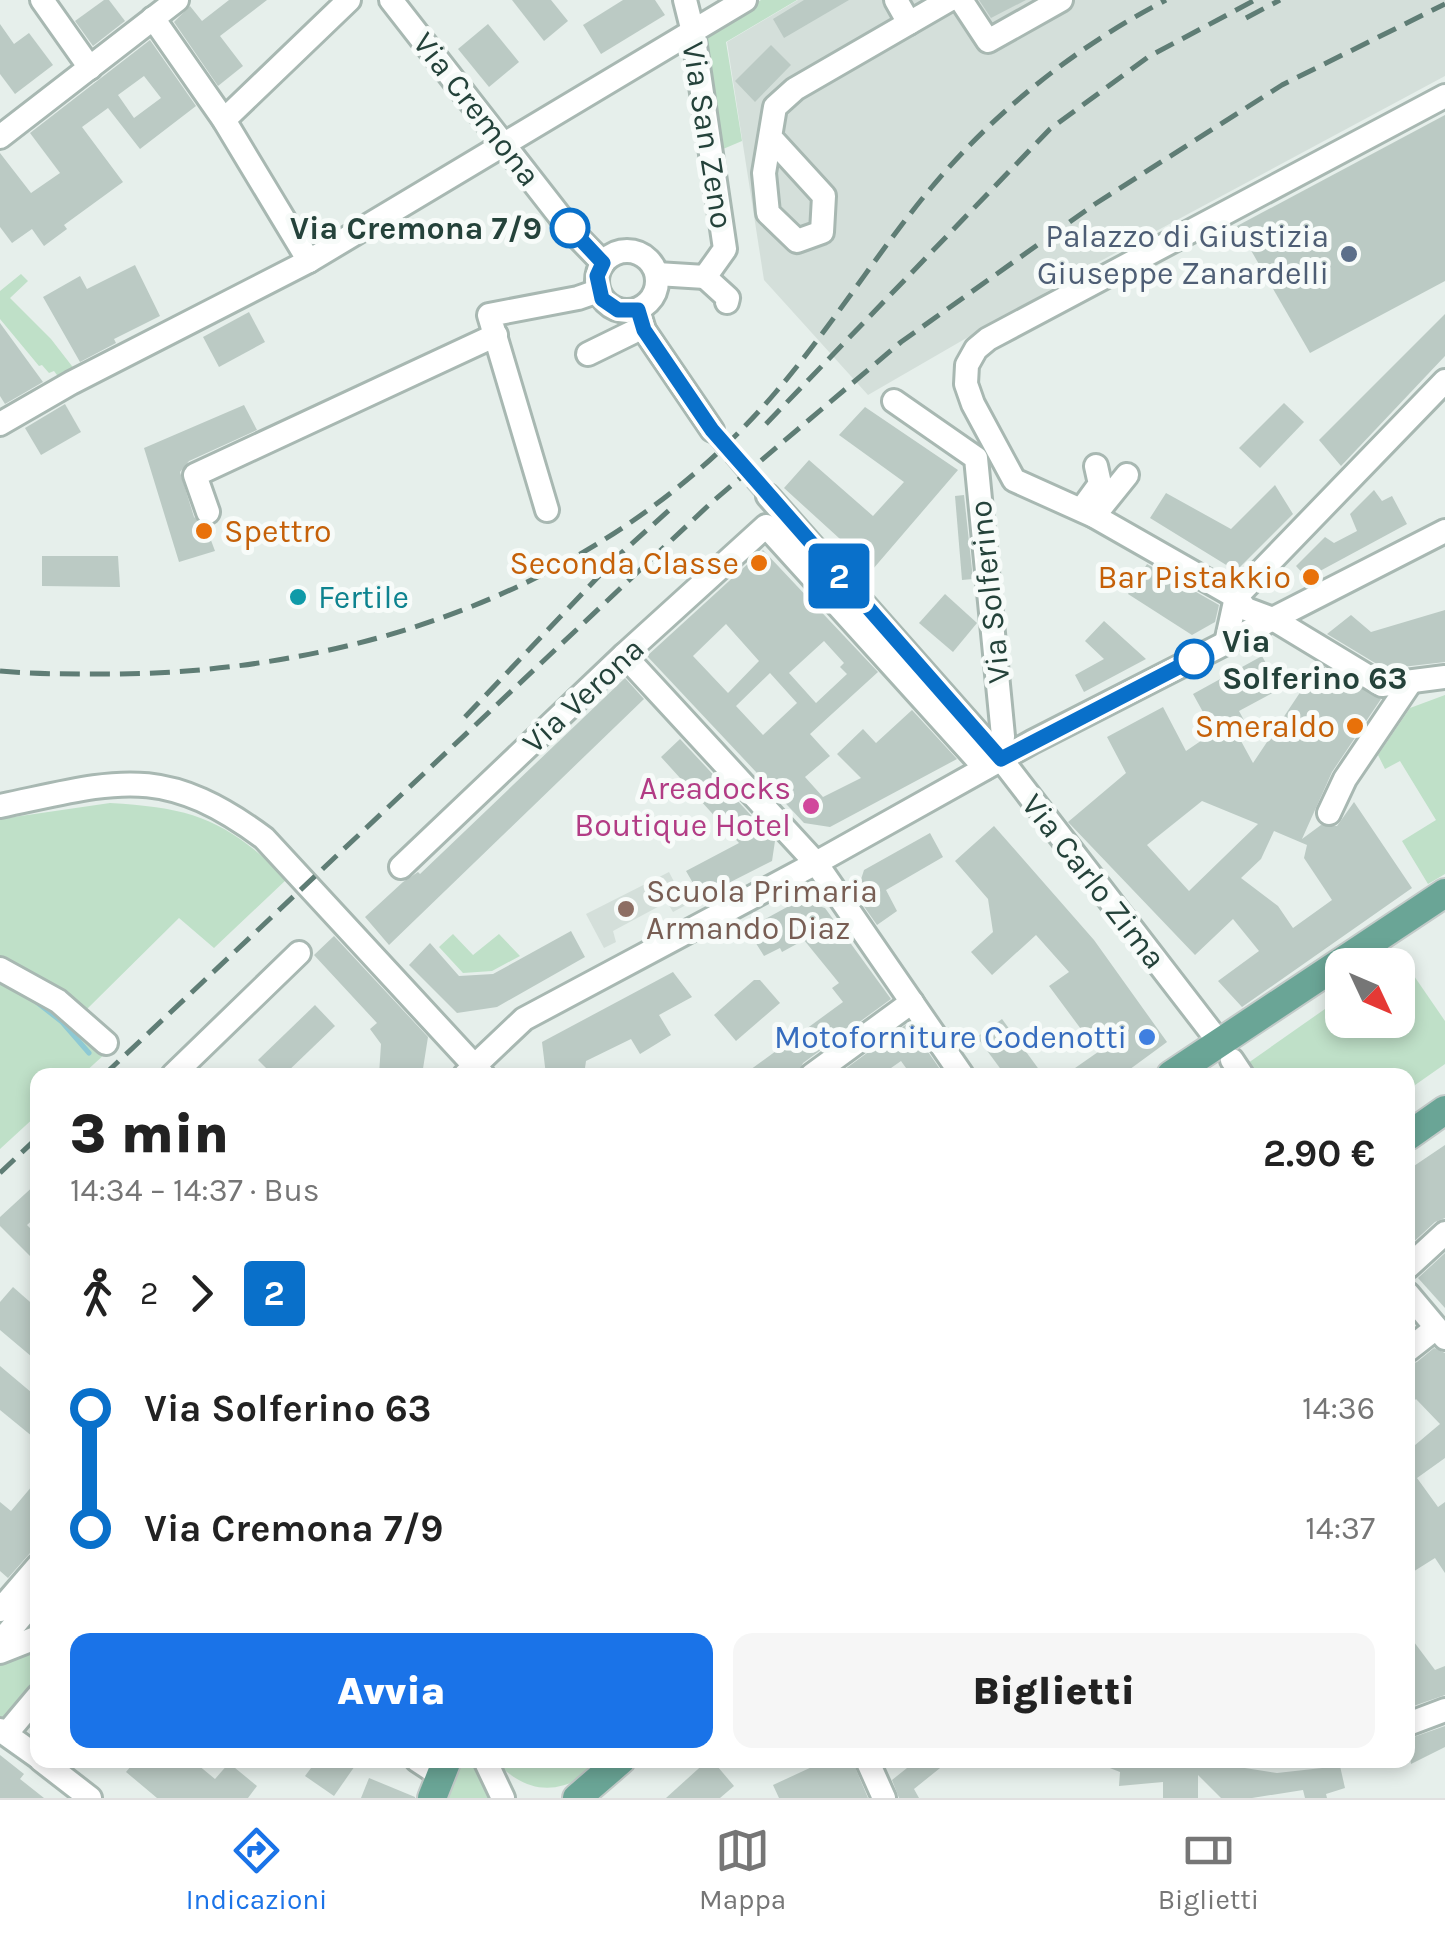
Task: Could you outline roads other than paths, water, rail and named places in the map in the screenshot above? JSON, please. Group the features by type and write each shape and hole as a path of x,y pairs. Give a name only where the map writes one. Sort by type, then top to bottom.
{"main road":[{"path":"1197,1068 1231,1059 1445,893"},
{"path":"1415,1131 1445,1110"},
{"path":"577,1798 613,1768"}],"street":[{"path":"42,0 90,68"},
{"path":"0,137 178,0"},
{"path":"224,120 349,0"},
{"name":"Via Cremona","path":"391,0 570,228 603,263"},
{"name":"Via San Zeno","path":"656,274 705,276 725,249 685,0"},
{"path":"0,424 309,260 744,0"},
{"path":"896,0 910,22"},
{"path":"770,136 776,107 795,89 949,0"},
{"path":"961,0 988,40 1061,0"},
{"path":"152,18 224,120 309,260"},
{"name":"Via Solferino","path":"1445,96 1005,330 976,349 967,365 966,384 1014,480 1088,513 1236,597 1246,609 1273,618 1382,685 1445,678"},
{"path":"588,354 634,331 641,320 654,296 656,274 638,253 619,252 603,263 597,276 598,291 610,306 641,320 712,430"},
{"path":"705,276 728,298 727,302"},
{"path":"548,510 490,315 598,291"},
{"path":"208,512 195,475 496,335"},
{"path":"1226,642 1236,597 1445,381"},
{"name":"Via Solferino","path":"894,401 976,458 1004,736 993,763"},
{"path":"1088,513 1100,484 1096,466"},
{"path":"1088,513 1126,475"},
{"name":"Via Carlo Zima","path":"768,496 993,763 1231,1059"},
{"name":"Via Carlo Zima","path":"766,526 993,763"},
{"name":"Via Verona","path":"402,867 766,526"},
{"path":"477,1068 524,1019 993,763 1445,531"},
{"path":"1264,572 1262,599 1273,618"},
{"path":"624,655 816,863 957,1068"},
{"path":"1329,814 1345,779 1410,683"},
{"path":"0,806 108,784 146,783 190,794 225,810 264,838 471,1068"},
{"path":"181,1068 298,953"},
{"path":"0,969 58,1000 106,1043"},
{"path":"822,1068 912,1002"},
{"path":"1415,1260 1445,1233"},
{"path":"1415,1303 1440,1333 1415,1346"},
{"path":"0,1610 30,1575"},
{"path":"0,1642 30,1606"},
{"path":"0,1652 30,1640"},
{"path":"30,1704 3,1731 30,1752"},
{"path":"1415,1721 1445,1710"},
{"path":"51,1768 90,1798"},
{"path":"489,1768 503,1798"},
{"path":"875,1768 884,1798"}],"waterway":[{"path":"34,1000 62,1022 89,1053"}],"tunnel":[{"path":"712,430 768,496"}],"railway":[{"path":"0,671 193,671 287,659 379,638 468,608 554,569 634,520 708,461 775,393 911,213 982,133 1069,59 1166,0"},
{"path":"766,424 1050,129 1148,57 1255,0"},
{"path":"1246,18 1280,0"},
{"path":"111,1068 712,502 901,342 1095,204 1282,85 1445,4"},
{"path":"465,717 618,556 676,504"},
{"path":"0,1173 30,1145"}],"place":[{"name":"Via Cremona 7/9","path":"570,228"},
{"name":"Palazzo di Giustizia Giuseppe Zanardelli","path":"1349,254"},
{"name":"Spettro","path":"204,531"},
{"name":"Seconda Classe","path":"759,563"},
{"name":"Bar Pistakkio","path":"1311,577"},
{"name":"Fertile","path":"298,597"},
{"name":"Via Solferino 63","path":"1194,659"},
{"name":"Smeraldo","path":"1355,726"},
{"name":"Areadocks Boutique Hotel","path":"811,806"},
{"name":"Scuola Primaria Armando Diaz","path":"626,909"},
{"name":"Motoforniture Codenotti","path":"1147,1037"}]}
